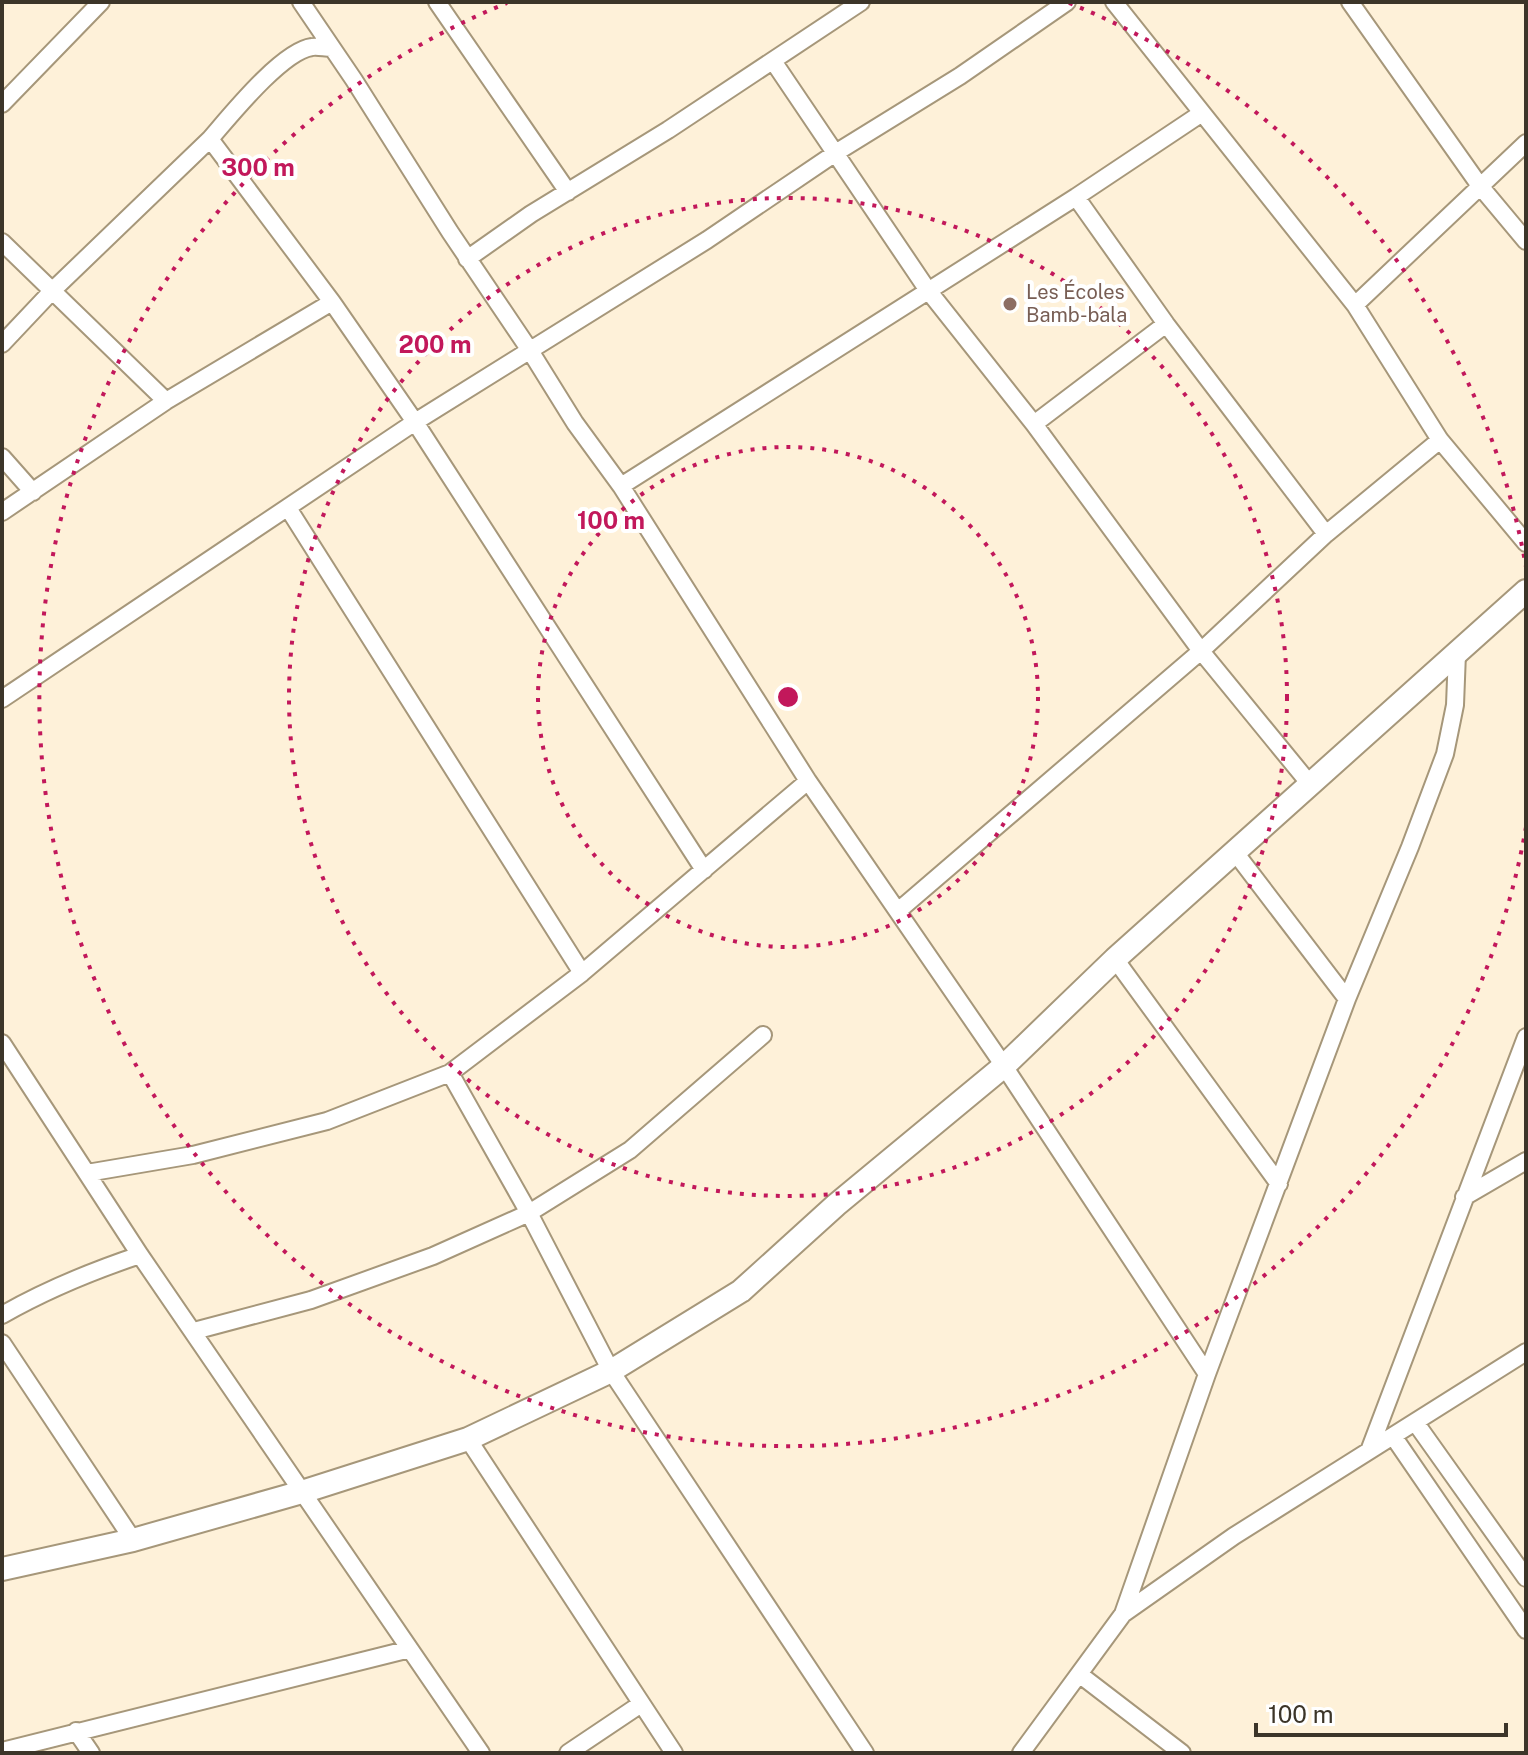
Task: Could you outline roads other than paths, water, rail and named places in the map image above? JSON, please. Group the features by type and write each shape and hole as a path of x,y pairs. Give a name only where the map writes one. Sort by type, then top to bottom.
{"street":[{"path":"2,104 101,2"},
{"path":"301,2 575,423 621,486 808,781 1004,1066 1207,1374"},
{"path":"437,2 568,192"},
{"path":"467,259 531,214 861,2"},
{"path":"2,699 415,422 694,248 837,152 960,76 1067,2"},
{"path":"1114,2 1355,305 1440,440 1526,543"},
{"path":"1350,2 1480,186 1526,241"},
{"path":"2,344 290,57 313,46 331,48"},
{"path":"773,61 927,289 1034,424 1201,651 1309,783"},
{"path":"621,486 1076,197 1202,113"},
{"path":"210,139 332,302 415,422 704,870"},
{"path":"1355,305 1526,143"},
{"path":"1076,197 1166,324 1326,534"},
{"path":"2,242 166,401"},
{"path":"2,512 166,401 332,302"},
{"path":"1034,424 1166,324"},
{"path":"898,911 1201,651 1326,534 1440,440"},
{"path":"2,457 33,492"},
{"path":"288,508 582,973"},
{"path":"2,1569 133,1540 302,1492 468,1439 611,1371 741,1291 836,1205 1004,1066 1115,959 1526,591"},
{"path":"1021,1753 1123,1614 1207,1374 1347,999 1445,754 1455,705 1457,653"},
{"path":"87,1173 193,1155 327,1121 450,1073 582,973 808,781"},
{"path":"1234,851 1347,999"},
{"path":"1115,959 1279,1184"},
{"path":"194,1331 311,1300 433,1256 529,1213 630,1150 763,1035"},
{"path":"1369,1451 1526,1037"},
{"path":"2,1043 140,1255 481,1753"},
{"path":"450,1073 529,1213 611,1371 865,1753"},
{"path":"1464,1197 1526,1161"},
{"path":"2,1315 34,1297 140,1255"},
{"path":"2,1343 133,1540"},
{"path":"1123,1614 1234,1536 1526,1352"},
{"path":"1415,1422 1526,1578"},
{"path":"1393,1436 1526,1630"},
{"path":"468,1439 674,1753"},
{"path":"2,1751 410,1649"},
{"path":"1079,1674 1182,1753"},
{"path":"568,1753 641,1704"},
{"path":"76,1731 91,1753"}],"place":[{"name":"Les Écoles Bamb-bala","path":"1010,304"}]}
